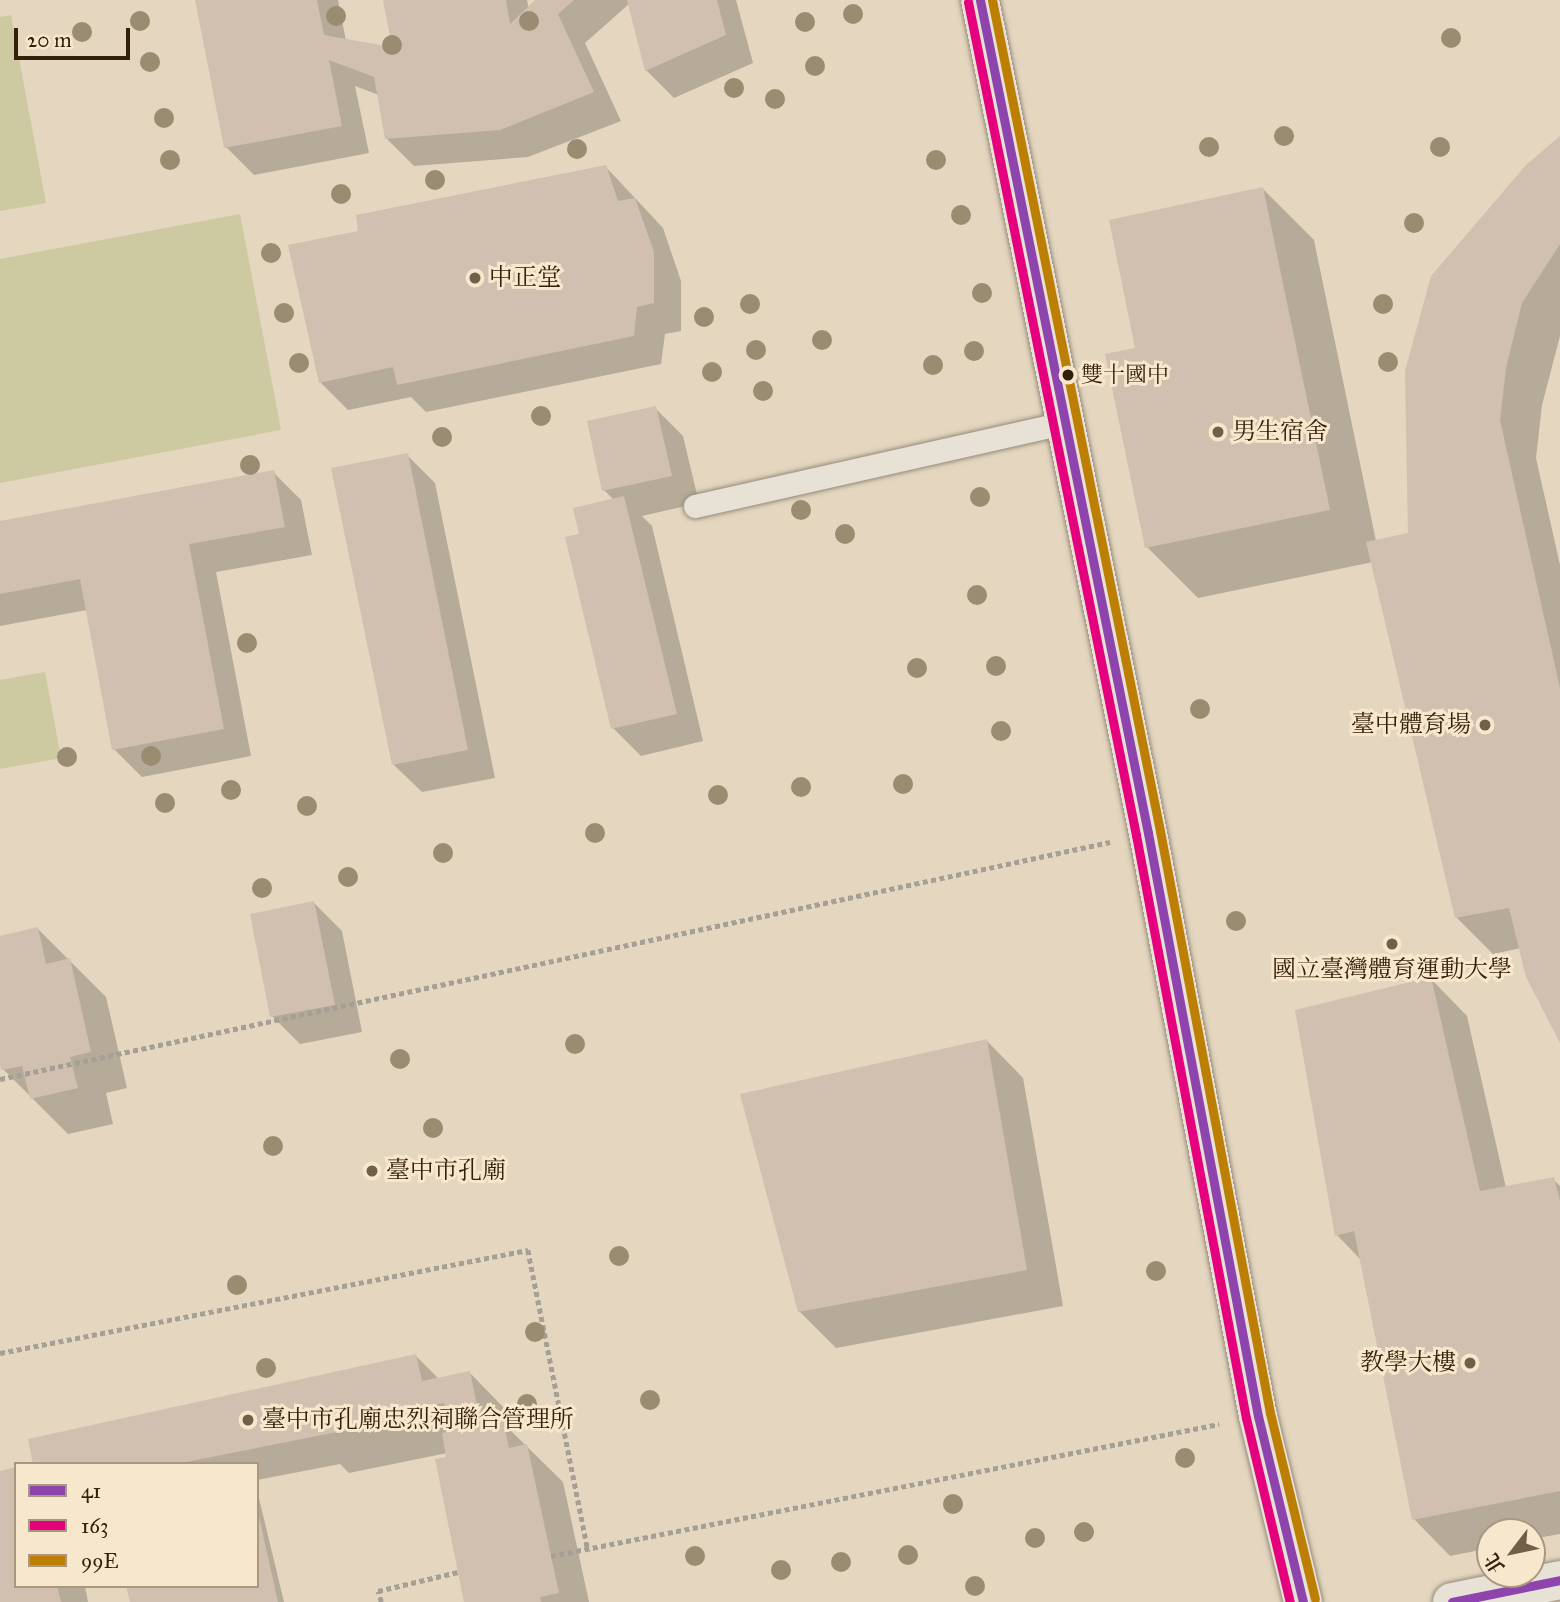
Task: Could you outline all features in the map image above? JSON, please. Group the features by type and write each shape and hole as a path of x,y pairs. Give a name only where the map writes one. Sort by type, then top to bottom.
{"street":[{"path":"980,0 1148,833 1258,1416 1303,1602"},
{"path":"1452,1602 1560,1580"}],"lane":[{"path":"695,506 1064,423"}],"path":[{"path":"0,1079 1148,833"},
{"path":"0,1353 528,1250 588,1549"},
{"path":"551,1556 1258,1416"},
{"path":"381,1602 378,1591 458,1572"}],"shaded area":[{"path":"11,15 46,203 0,211 0,17"},
{"path":"240,214 281,430 0,483 0,259"},
{"path":"45,672 61,758 0,769 0,680"}],"building":[{"path":"195,0 317,0 324,35 392,47 383,0 506,0 510,24 535,0 574,0 558,14 594,92 500,130 385,139 374,77 329,60 342,126 224,148"},
{"path":"627,0 717,0 726,35 645,71"},
{"name":"臺中體育場","path":"1560,136 1560,244 1522,303 1506,368 1500,420 1560,688 1560,1043 1526,977 1509,908 1455,918 1366,542 1408,533 1405,371 1431,276 1526,165"},
{"name":"中正堂","path":"606,165 618,201 635,198 654,252 654,303 637,307 634,336 397,385 393,367 319,383 288,245 358,231 356,215"},
{"name":"男生宿舍","path":"1263,187 1330,510 1145,548 1105,354 1135,348 1109,220"},
{"path":"656,406 672,476 602,491 587,421"},
{"path":"408,453 468,750 392,765 331,468"},
{"path":"274,470 285,527 189,544 224,729 112,750 80,579 0,594 0,521"},
{"path":"624,496 677,714 611,729 565,537 579,534 573,508"},
{"path":"314,901 335,1005 270,1017 250,914"},
{"path":"38,927 46,964 70,958 91,1052 70,1057 78,1088 30,1099 22,1066 1,1070 0,936"},
{"name":"教學大樓","path":"1431,977 1480,1191 1554,1177 1560,1201 1560,1491 1412,1520 1354,1231 1335,1236 1295,1010"},
{"path":"987,1039 1027,1270 798,1312 740,1094"},
{"path":"416,1354 422,1381 470,1371 481,1425 503,1420 509,1448 527,1444 559,1593 540,1597 541,1602 464,1602 435,1459 446,1457 442,1433 450,1431 444,1403 427,1406 428,1414 186,1462 33,1462 28,1439"},
{"path":"14,1468 14,1588 58,1588 61,1602 0,1602 0,1471"},
{"path":"259,1516 278,1602 130,1602 126,1588 259,1588"}],"transit line":[{"name":"41","path":"980,0 1148,833 1258,1416 1303,1602"},
{"name":"99E","path":"992,0 1160,831 1270,1413 1315,1599"},
{"name":"163","path":"968,2 1136,835 1246,1418 1290,1602"},
{"name":"41","path":"1452,1602 1560,1580"}],"place":[{"name":"中正堂","path":"475,278"},
{"name":"雙十國中","path":"1068,375"},
{"name":"男生宿舍","path":"1218,432"},
{"name":"臺中體育場","path":"1485,725"},
{"name":"國立臺灣體育運動大學","path":"1392,944"},
{"name":"臺中市孔廟","path":"372,1171"},
{"name":"教學大樓","path":"1470,1363"},
{"name":"臺中市孔廟忠烈祠聯合管理所","path":"248,1420"}]}
